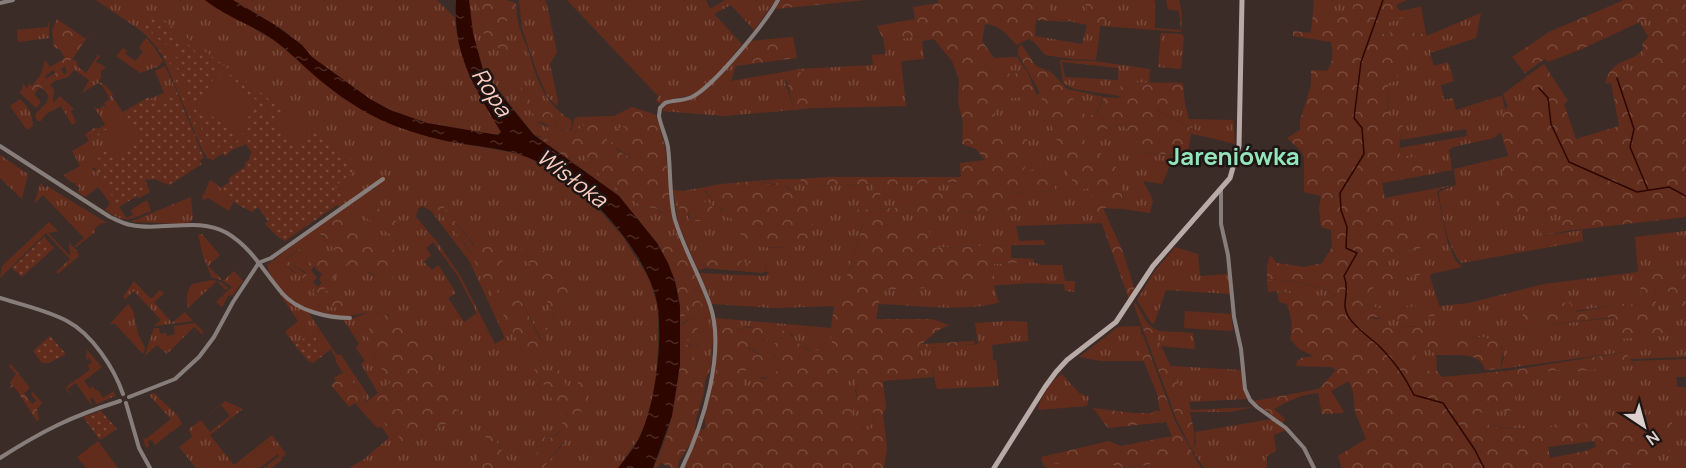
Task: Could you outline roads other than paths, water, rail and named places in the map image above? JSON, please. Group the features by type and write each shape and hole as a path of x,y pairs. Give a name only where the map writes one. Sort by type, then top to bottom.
{"street":[{"path":"0,3 13,0"},
{"path":"682,468 696,436 703,412 713,364 715,325 710,305 676,222 668,146 659,112 664,104 693,96 711,83 761,24 778,0"},
{"path":"994,468 1056,372 1067,360 1116,322 1153,266 1221,190 1234,171 1239,146 1242,0"},
{"path":"0,146 117,220 135,226 201,226 229,234 256,257 258,263 282,293 295,303 321,314 350,318"},
{"path":"258,263 271,258 383,179"},
{"path":"1221,190 1221,224 1228,255 1245,389 1250,400 1257,407 1296,438 1314,468"},
{"path":"150,468 139,448 126,403 129,397 175,379 199,357 214,337 258,263"},
{"path":"0,298 61,318 74,326 112,368 123,394 129,397"},
{"path":"120,400 123,394"},
{"path":"0,458 28,439 63,420 120,400 126,403"}],"water":[{"path":"205,0 233,0 275,25 302,45 312,57 370,99 390,110 427,123 498,135 501,132 467,70 458,38 456,0 469,0 473,33 483,70 502,96 534,135 619,196 657,243 668,263 675,281 680,306 680,365 672,416 653,468 618,468 631,452 641,434 651,403 658,364 658,306 646,271 635,252 606,215 571,183 534,160 501,150 429,137 371,115 332,90 275,41"}],"waterway":[{"path":"1383,0 1361,62 1354,118 1362,128 1364,154 1340,193 1341,210 1347,227 1346,248 1357,253 1344,276 1346,311 1356,326 1391,359 1414,395 1443,403 1475,450 1484,468"},
{"path":"1617,78 1634,129 1630,147 1648,190"},
{"path":"1539,88 1548,98 1551,124 1569,162 1637,192 1669,187 1686,196"}],"district":[{"name":"Jareniówka","path":"1234,157"}],"water label":[{"name":"Ropa","path":"492,92"},
{"name":"Wisłoka","path":"572,178"}]}
